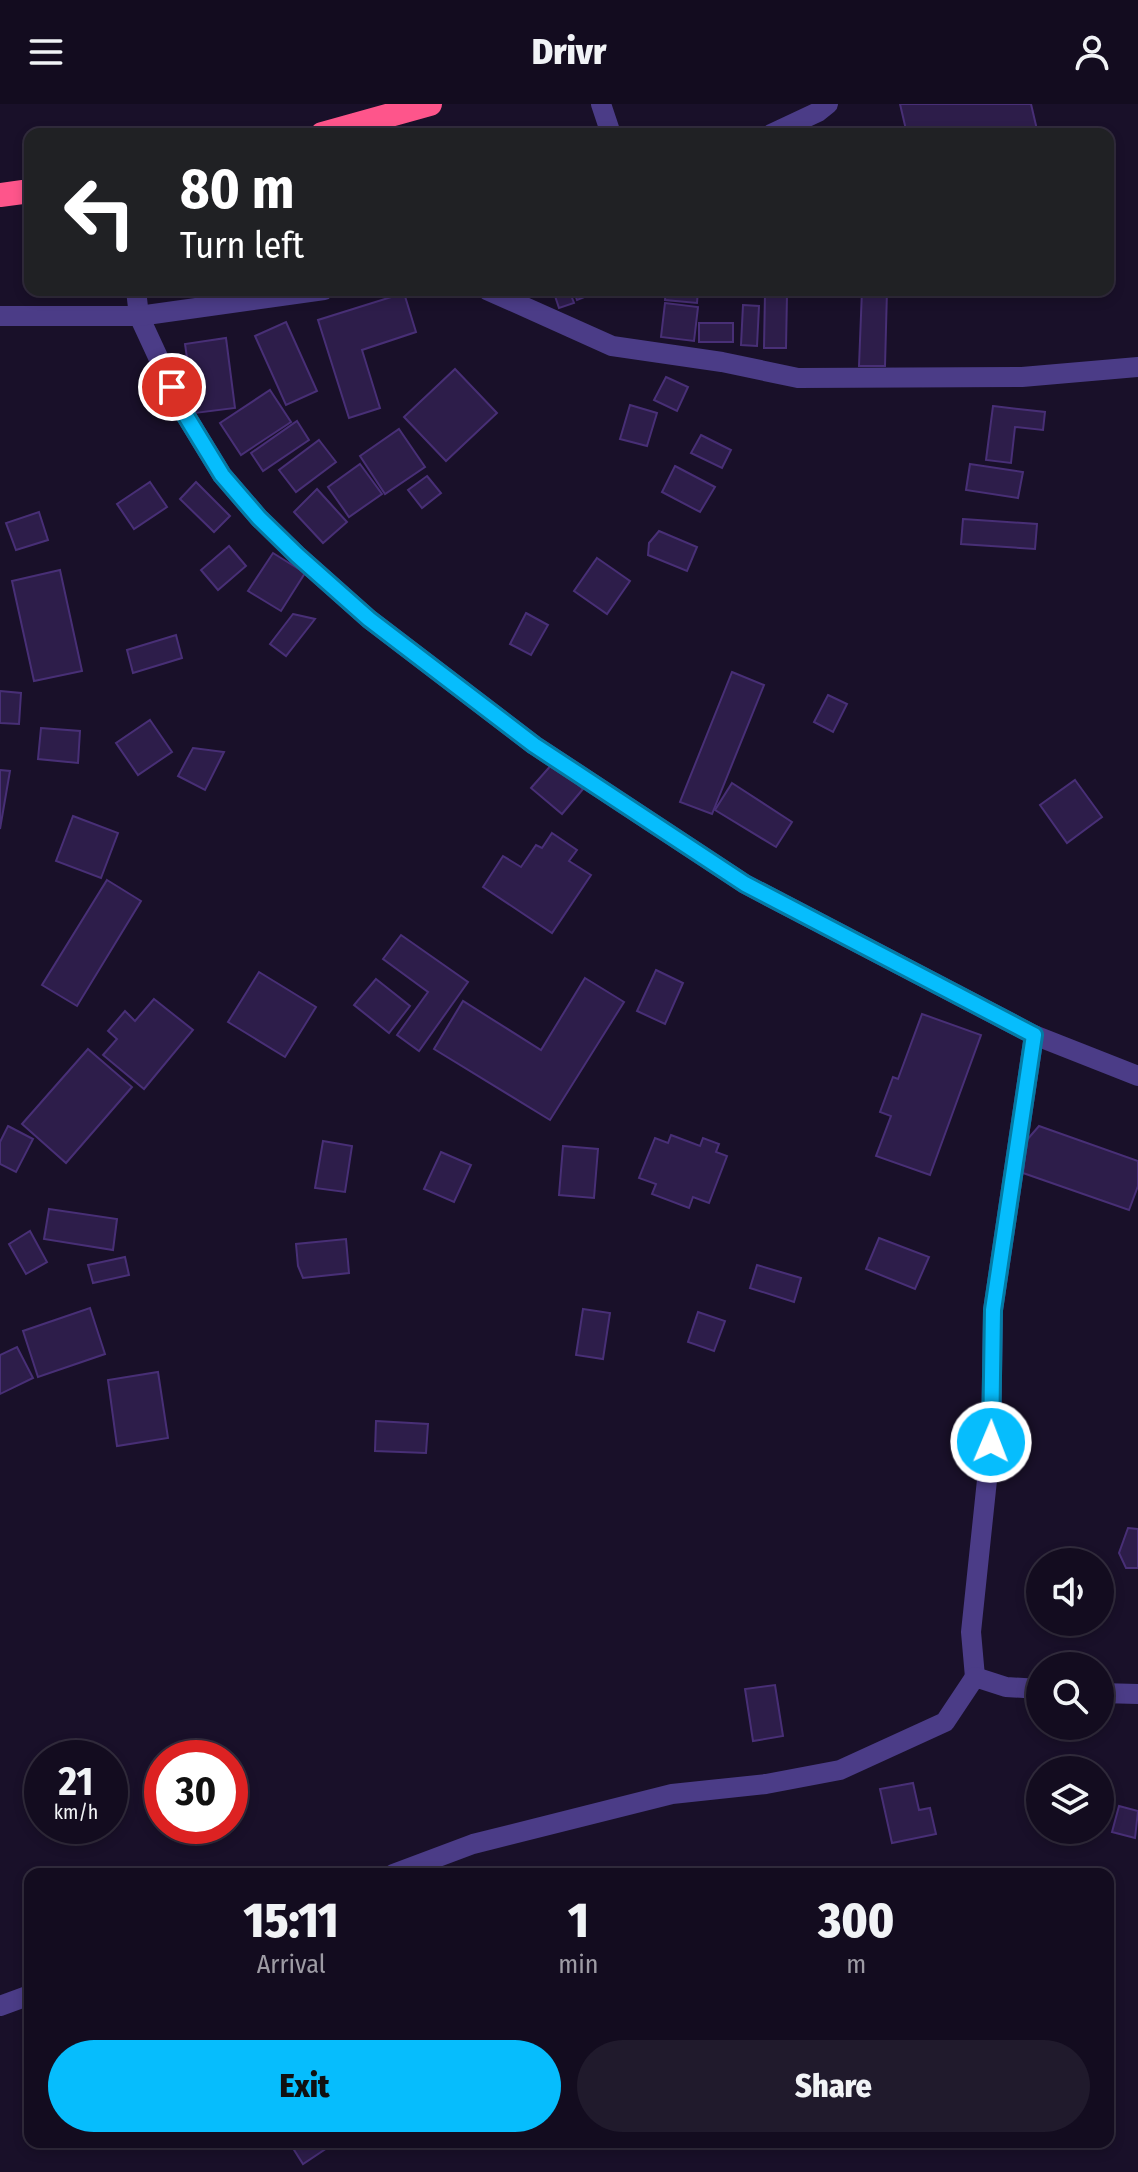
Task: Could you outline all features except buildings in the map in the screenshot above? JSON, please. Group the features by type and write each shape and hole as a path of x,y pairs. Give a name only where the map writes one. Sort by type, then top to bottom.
{"highway":[{"path":"344,128 430,104"},
{"path":"0,195 24,192"}],"street":[{"path":"601,104 609,128"},
{"path":"784,128 828,104"},
{"path":"137,296 139,316 183,411 222,475 259,518 369,619 534,745 745,884 1034,1035 1138,1076"},
{"path":"0,316 139,316 281,296"},
{"path":"500,296 612,346 722,362 798,378 1022,377 1138,367"},
{"path":"409,1868 473,1844 672,1794 766,1784 840,1770 945,1722 975,1677 971,1632 991,1442 993,1310 1034,1035"},
{"path":"975,1677 1006,1687 1026,1688"},
{"path":"1114,1693 1138,1694"},
{"path":"0,2006 24,1997"}],"route":[{"path":"172,387 222,475 259,518 369,619 534,745 745,884 1034,1035 993,1310 991,1442"}]}
